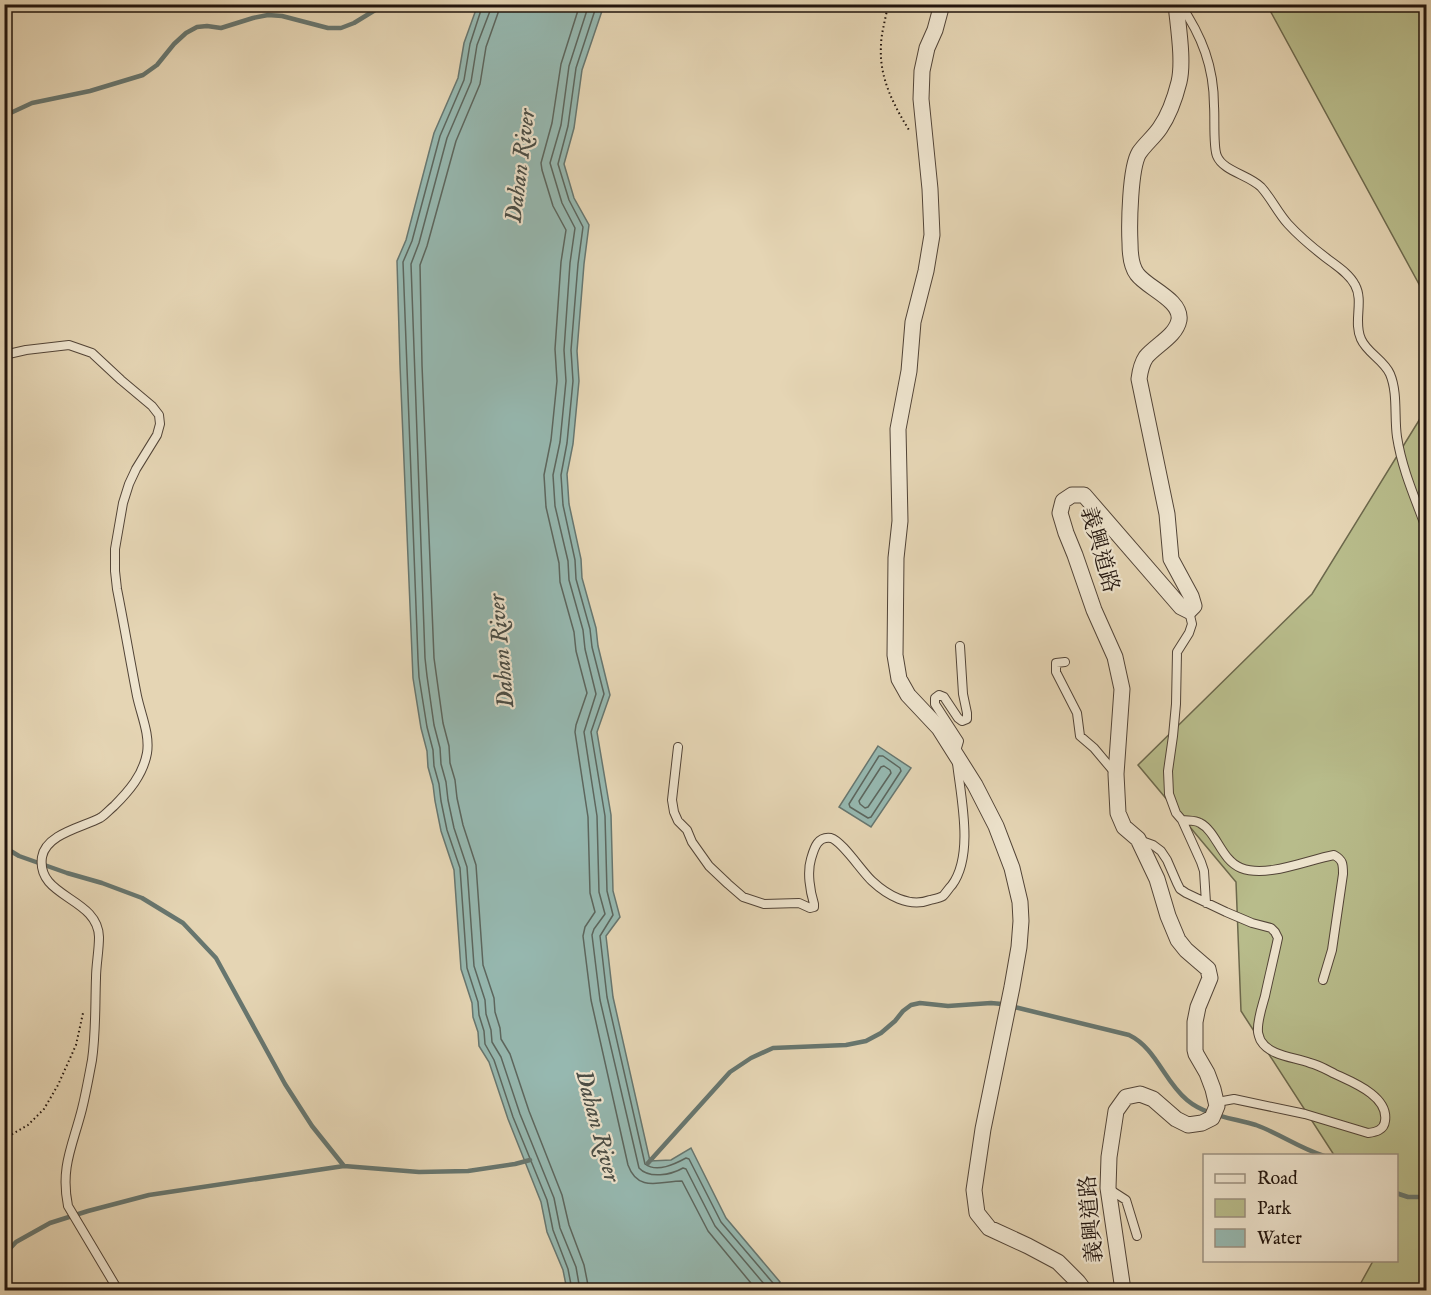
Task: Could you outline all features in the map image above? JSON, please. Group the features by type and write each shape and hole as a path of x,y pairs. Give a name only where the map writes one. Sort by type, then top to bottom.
{"street":[{"name":"義興道路","path":"942,4 921,71 921,99 932,235 914,322 909,371 898,429 900,521 896,558 895,655 899,679 908,695 939,728 956,753 996,826 1012,868 1020,902 1021,921 1012,987 975,1180 977,1213 989,1228 1058,1262 1084,1290"},
{"path":"1178,4 1180,79 1173,102 1161,127 1138,154 1133,171 1130,242 1131,261 1137,274 1176,307 1179,318 1175,330 1146,357 1139,379 1167,514 1171,559 1191,596 1194,606 1189,611"},
{"name":"義興道路","path":"1123,1290 1108,1188 1116,1111 1126,1097 1140,1094 1153,1099 1176,1119 1188,1125 1202,1123 1212,1118 1217,1106 1213,1089 1195,1050 1195,1022 1198,1007 1210,978 1208,969 1178,940 1157,879 1138,839 1124,827 1118,813 1116,774 1122,689 1115,657 1094,610 1066,533 1060,513 1063,501 1072,495 1084,495 1181,607 1189,611"}],"lane":[{"path":"1178,4 1194,25 1207,54 1214,91 1216,156 1224,166 1260,186 1288,224 1313,248 1347,274 1356,286 1359,300 1360,338 1390,373 1397,438 1405,472 1426,528"},
{"path":"4,355 69,345 92,353 152,406 159,415 160,424 157,435 129,484 123,503 115,549 117,589 137,698 147,733 144,767 128,792 102,817 55,838 42,857 43,872 49,884 86,909 95,922 99,935 92,1059 82,1107 67,1158 65,1191 68,1206 118,1290"},
{"path":"1189,611 1192,624 1178,652 1176,667 1176,704 1168,771 1169,794 1201,862 1204,871 1206,903"},
{"path":"678,747 672,800 674,812 709,867 743,897 764,904 800,903 810,908 814,906 809,866 815,845 821,839 830,838 839,842 872,881 893,897 909,902 925,902 944,895 955,880 962,862 964,822 956,753 959,741 935,704 935,698 939,695 944,697 958,718 963,721 967,719 960,646"},
{"path":"1065,662 1056,663 1056,672 1077,713 1080,736 1094,748 1116,774"},
{"path":"1182,820 1198,821 1205,826 1230,861 1241,868 1274,869 1334,855 1340,858 1343,864 1343,874 1332,950 1323,980"},
{"path":"1138,839 1153,844 1161,851 1180,888 1186,893 1252,923 1271,928 1275,932 1278,938 1259,1019 1260,1040 1268,1049 1312,1063 1357,1084 1382,1104 1385,1122 1382,1128 1368,1133 1305,1114 1234,1099 1223,1101 1217,1106"},
{"path":"1108,1188 1126,1200 1137,1236"}],"path":[{"path":"888,4 881,46 884,80 894,105 910,132"},
{"path":"4,1139 28,1125 44,1109 76,1045 84,1009"}],"green space":[{"path":"1267,5 1426,5 1426,297"},
{"path":"1426,409 1426,1290 1357,1290 1372,1262 1398,1262 1398,1154 1333,1154 1241,1011 1236,882 1138,765 1312,594"}],"water":[{"name":"Dahan River","path":"478,4 604,5 582,70 574,128 564,164 574,198 589,225 577,351 579,381 573,444 567,474 569,504 581,559 582,578 596,628 610,695 597,732 611,815 613,891 620,917 606,936 613,997 650,1161 671,1160 691,1148 726,1218 780,1282 778,1290 567,1290 563,1270 547,1232 541,1202 508,1119 489,1062 479,1046 472,1003 461,969 454,870 441,831 413,678 397,261 406,240 434,133 458,78 464,43"},
{"path":"878,746 911,768 871,827 839,807"}],"waterway":[{"path":"4,116 32,103 90,91 143,75 157,65 186,33 197,27 221,28 268,15 282,16 328,28 341,28 354,23 385,4"},
{"path":"4,847 19,856 142,898 183,923 216,958 285,1084 312,1126 344,1166"},
{"path":"648,1163 730,1072 751,1058 773,1048 846,1045 866,1041 881,1033 911,1005 920,1003 948,1006 1002,1004 1129,1035 1146,1048 1172,1084 1194,1105 1211,1113 1256,1125 1319,1154"},
{"path":"4,1255 16,1242 50,1223 149,1195 344,1166 419,1172 468,1171 530,1160"},
{"path":"1398,1194 1408,1197 1426,1197"}]}
